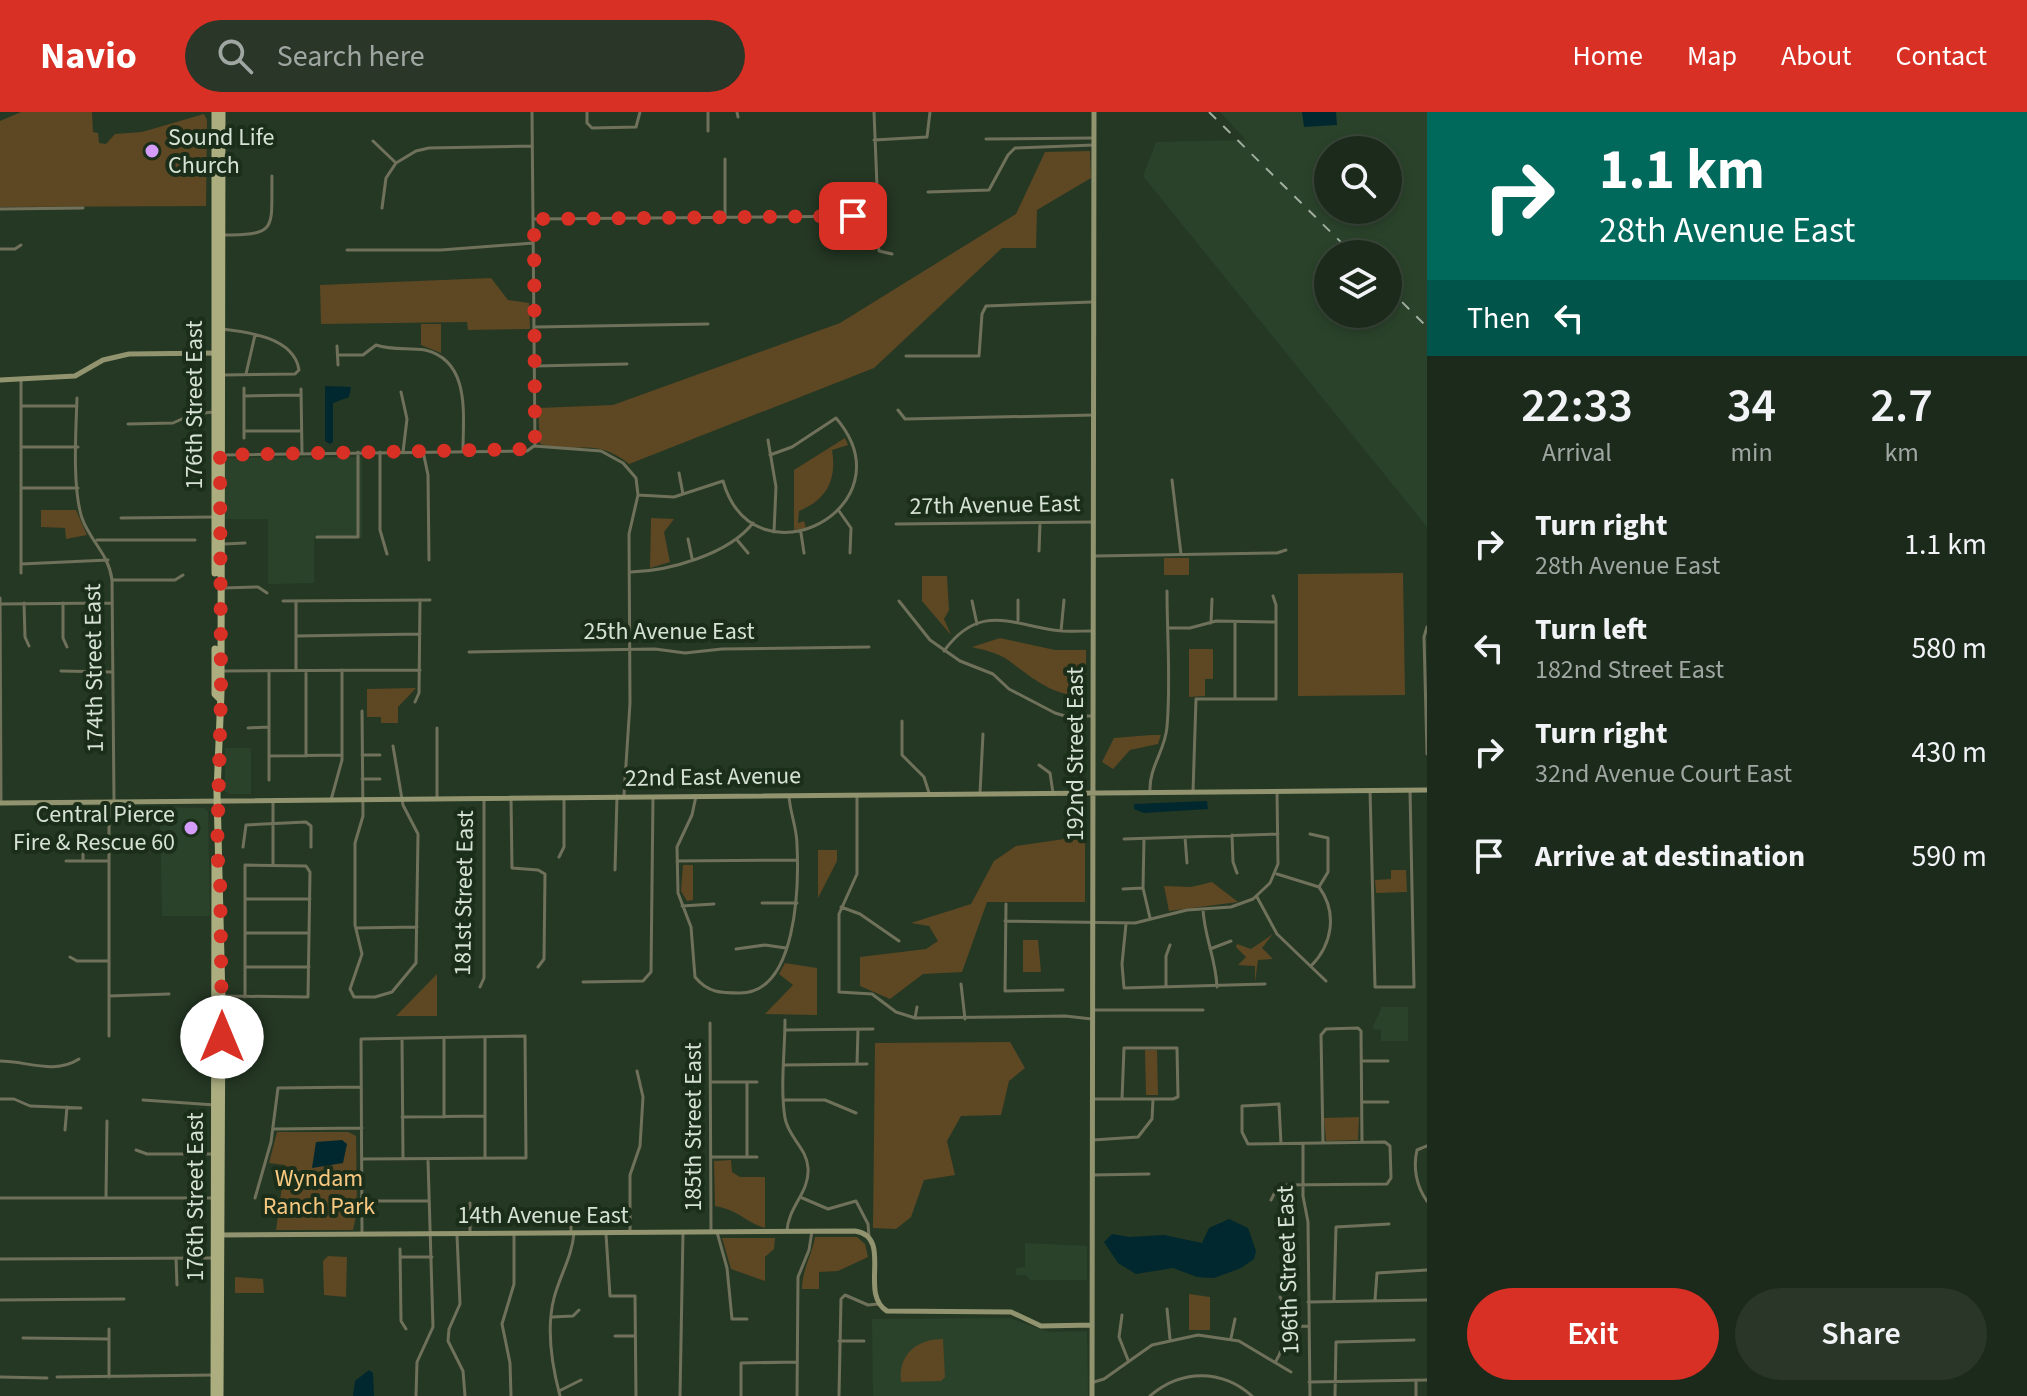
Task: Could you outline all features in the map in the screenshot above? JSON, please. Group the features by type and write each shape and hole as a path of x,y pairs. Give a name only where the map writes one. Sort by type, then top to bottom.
{"main road":[{"name":"176th Street East","path":"215,112 220,329 217,353 220,455 217,855 222,996 215,1258 214,1375 217,1396"},
{"name":"176th Street East","path":"219,698 215,694 214,412 222,112"},
{"path":"214,430 220,455"},
{"path":"215,565 220,591"},
{"name":"176th Street East","path":"217,855 214,862 215,1105 218,1128 215,1197 221,1302 217,1396"},
{"path":"215,967 222,996"},
{"path":"216,1006 222,1037"},
{"path":"215,1258 221,1302"}],"street":[{"path":"532,112 534,446"},
{"path":"587,112 589,126 606,128 637,127 640,112"},
{"path":"708,112 708,131"},
{"path":"874,112 878,211 874,216 879,251 892,254"},
{"path":"874,140 928,135 930,112"},
{"name":"192nd Street East","path":"1092,1396 1094,112"},
{"path":"986,139 1094,142"},
{"path":"373,141 396,163"},
{"path":"928,192 989,190 1008,155 1020,147 1094,142"},
{"path":"382,208 386,178 396,163 416,151 429,148 532,146"},
{"path":"725,159 725,217"},
{"path":"218,235 254,235 268,228 272,176"},
{"path":"0,209 83,208"},
{"path":"534,219 874,216"},
{"path":"347,250 441,250 534,243"},
{"path":"0,249 15,249 21,245"},
{"path":"906,356 979,356 985,307 1094,302"},
{"path":"535,327 708,324"},
{"path":"219,375 295,374 299,370 294,356 255,334 220,329"},
{"path":"246,374 255,334"},
{"path":"338,355 363,355 376,345 428,351 441,357 452,368 462,389 463,451"},
{"path":"337,346 338,365"},
{"path":"0,380 75,376 119,355 217,353"},
{"path":"535,366 627,364"},
{"path":"21,379 21,573"},
{"path":"244,388 244,438"},
{"path":"301,389 302,453"},
{"path":"401,392 407,419 403,452"},
{"path":"244,396 301,395"},
{"name":"174th Street East","path":"77,398 78,488 82,518 108,560 112,580 109,1036"},
{"path":"21,406 77,406"},
{"path":"898,410 905,419 1094,415"},
{"path":"128,424 173,423 193,414 214,412"},
{"path":"638,495 663,498 723,481 736,508 753,523 774,532 801,532 821,525 839,511 852,487 855,459 848,436 836,418 792,447 770,455"},
{"path":"244,431 301,431"},
{"path":"768,440 776,487 774,532"},
{"path":"220,455 527,451 534,446 596,450 610,455 633,472 638,495 630,522 629,649 615,870"},
{"path":"21,447 78,447"},
{"path":"423,451 428,482 429,560"},
{"path":"317,537 358,537 358,452"},
{"path":"380,452 380,530 387,554"},
{"path":"679,473 683,494"},
{"path":"1172,480 1181,554"},
{"path":"21,488 78,488"},
{"path":"839,511 851,528 850,553"},
{"path":"121,518 215,517"},
{"name":"27th Avenue East","path":"896,524 1094,522"},
{"path":"629,572 657,570 719,551 737,540 753,523"},
{"path":"1039,551 1040,524"},
{"path":"801,532 804,553"},
{"path":"688,539 692,558"},
{"path":"97,540 195,540"},
{"path":"737,540 748,553"},
{"path":"220,544 245,543"},
{"path":"1094,556 1277,553 1286,550"},
{"path":"21,564 108,560"},
{"path":"112,580 175,580 183,575"},
{"path":"220,591 258,587 267,593"},
{"path":"1150,793 1151,768 1162,750 1167,726 1167,591"},
{"path":"1193,792 1196,699 1276,699 1273,596"},
{"path":"0,598 1,803"},
{"path":"1211,623 1212,599"},
{"path":"415,702 420,670 420,600"},
{"path":"283,601 430,600"},
{"path":"1018,600 1018,620"},
{"path":"1061,631 1064,600"},
{"path":"296,601 296,670"},
{"path":"899,601 915,625 944,651 993,674 1009,689 1055,713 1093,716"},
{"path":"972,601 977,624"},
{"path":"24,603 25,637 29,646"},
{"path":"63,603 63,638 67,647"},
{"path":"0,604 112,603"},
{"path":"944,651 954,637 977,624 1018,620 1061,631 1094,631"},
{"path":"1167,628 1235,621 1276,622"},
{"path":"1235,621 1235,699"},
{"path":"1426,754 1427,627"},
{"path":"296,636 420,634"},
{"name":"25th Avenue East","path":"469,652 629,649 685,653 869,647"},
{"path":"306,670 306,756"},
{"path":"331,800 342,755 342,670"},
{"path":"220,671 420,670"},
{"path":"61,671 112,672"},
{"path":"269,671 269,780"},
{"path":"362,711 363,816 355,843 357,928 362,954 349,994 358,998 385,996 416,963 418,834 402,799 393,746"},
{"path":"902,721 902,755 924,777 929,793"},
{"path":"248,728 269,727"},
{"path":"437,728 437,799"},
{"path":"980,793 983,734"},
{"path":"269,756 342,755"},
{"path":"362,755 380,755"},
{"path":"1039,765 1050,773 1053,793"},
{"path":"362,779 380,779"},
{"path":"1370,790 1375,987 1414,987 1410,790"},
{"name":"22nd East Avenue","path":"1,803 1427,790"},
{"path":"1005,921 1126,924 1203,909 1231,907 1257,897 1275,874 1277,791"},
{"path":"857,793 857,874 841,907 839,992 872,994 896,1012 915,1018 1065,1016 1092,1019"},
{"path":"696,796 692,815 678,842 677,861 682,907 691,927 692,969 699,982 716,992 750,993 768,985 786,948 797,903 797,860 789,794"},
{"path":"583,982 648,978 653,953 653,796"},
{"path":"559,857 564,847 564,797"},
{"name":"181st Street East","path":"480,987 484,978 484,798"},
{"path":"511,798 512,868 538,870 545,874 544,959 538,967"},
{"path":"273,801 273,865"},
{"path":"243,847 246,825 310,824 311,847"},
{"path":"79,832 83,838 83,861"},
{"path":"1124,839 1278,834"},
{"path":"1310,834 1327,836 1328,872 1319,887"},
{"path":"1232,835 1232,855 1237,873"},
{"path":"1185,837 1187,863"},
{"path":"1144,839 1143,888 1151,919"},
{"path":"677,861 797,860"},
{"path":"66,861 109,861"},
{"path":"222,996 245,997 308,997 309,868 245,865 245,997"},
{"path":"1275,874 1319,887 1329,909 1327,949 1311,966"},
{"path":"1123,889 1143,888"},
{"path":"1257,897 1277,934 1326,981"},
{"path":"245,899 310,899"},
{"path":"762,903 797,903"},
{"path":"682,907 714,904"},
{"path":"1006,904 1005,991 1063,990"},
{"path":"841,907 860,914 899,941"},
{"path":"1203,909 1205,936 1217,987"},
{"path":"1126,924 1121,985 1217,987 1265,984"},
{"path":"357,928 417,927"},
{"path":"245,933 309,933"},
{"path":"1210,949 1231,941"},
{"path":"736,949 765,945 786,948"},
{"path":"1166,987 1166,956 1170,945"},
{"path":"70,957 77,961 109,961"},
{"path":"245,967 310,967"},
{"path":"961,984 965,1019"},
{"path":"109,996 169,994"},
{"path":"915,1018 917,1007"},
{"path":"1092,1010 1203,1010"},
{"path":"785,1020 788,1128 808,1164 806,1184 790,1213 787,1231"},
{"name":"185th Street East","path":"710,1023 714,1232 727,1268 732,1319 747,1319"},
{"path":"857,1064 858,1029"},
{"path":"785,1030 873,1029"},
{"path":"1323,1143 1323,1031 1359,1029 1362,1142"},
{"path":"362,1159 526,1158 525,1036 361,1039 362,1234"},
{"path":"485,1037 485,1158"},
{"path":"444,1038 444,1117"},
{"path":"402,1039 403,1159"},
{"path":"1093,1099 1122,1099 1153,1099 1178,1097 1177,1048 1124,1048 1122,1099"},
{"path":"0,1061 25,1061 58,1068 79,1059"},
{"path":"1361,1061 1388,1061"},
{"path":"785,1065 867,1064"},
{"path":"630,1232 630,1175 640,1146 643,1097 637,1071"},
{"path":"711,1082 757,1082"},
{"path":"747,1082 747,1157"},
{"path":"255,1198 273,1129 278,1088 361,1087"},
{"path":"0,1099 14,1099 30,1106 81,1108"},
{"path":"1093,1140 1131,1140 1144,1132 1152,1119 1153,1099"},
{"path":"143,1100 215,1105"},
{"path":"785,1100 825,1100 856,1113"},
{"path":"1362,1102 1388,1102"},
{"path":"1271,1200 1280,1187 1388,1183 1389,1144 1362,1142 1303,1144 1281,1144 1248,1143 1242,1132 1243,1105 1279,1104 1281,1144"},
{"path":"65,1130 67,1107"},
{"path":"402,1117 485,1116"},
{"path":"106,1196 107,1121"},
{"path":"273,1129 362,1128"},
{"name":"196th Street East","path":"1303,1144 1303,1185 1308,1222 1310,1396"},
{"path":"1427,1146 1419,1147 1416,1171 1427,1201"},
{"path":"136,1150 147,1154 215,1154"},
{"path":"711,1157 757,1157"},
{"path":"416,1396 417,1362 432,1331 428,1159"},
{"path":"1093,1175 1149,1174"},
{"path":"0,1198 215,1197"},
{"path":"800,1197 828,1209 856,1201 868,1224 873,1246 878,1304"},
{"path":"362,1201 428,1201"},
{"path":"470,1203 470,1234"},
{"path":"571,1211 572,1251 556,1293 552,1317 552,1367 560,1394 581,1380"},
{"path":"1334,1301 1336,1227 1389,1224"},
{"path":"797,1396 798,1277 812,1231"},
{"name":"14th Avenue East","path":"218,1235 860,1231 869,1237"},
{"path":"680,1396 683,1232"},
{"path":"511,1396 510,1363 502,1324 514,1284 514,1233"},
{"path":"606,1233 610,1296 635,1296 636,1396"},
{"path":"457,1234 460,1304 448,1341 463,1371 465,1396"},
{"path":"400,1249 401,1321 406,1329"},
{"path":"400,1257 432,1257"},
{"path":"176,1258 177,1285"},
{"path":"0,1259 215,1258"},
{"path":"1375,1300 1375,1274 1427,1270"},
{"path":"839,1395 839,1306 844,1295 868,1305 878,1304 892,1312 1011,1312 1041,1326 1092,1325"},
{"path":"1276,1361 1281,1352 1284,1327 1284,1302 1280,1297"},
{"path":"0,1300 124,1299"},
{"path":"1308,1302 1427,1300"},
{"path":"1167,1309 1170,1339"},
{"path":"552,1317 573,1316 579,1310"},
{"path":"1122,1315 1119,1337 1128,1360"},
{"path":"1231,1338 1235,1319"},
{"path":"1284,1327 1309,1326"},
{"path":"109,1329 109,1377"},
{"path":"1092,1383 1104,1379 1128,1360 1170,1339 1198,1335 1231,1338 1291,1372"},
{"path":"615,1336 636,1336"},
{"path":"23,1338 109,1339"},
{"path":"1335,1396 1337,1341 1414,1340"},
{"path":"839,1341 864,1341"},
{"path":"741,1396 741,1363 797,1362"},
{"path":"57,1377 214,1375"},
{"path":"1150,1396 1176,1380 1202,1375 1228,1380 1252,1396"},
{"path":"0,1377 47,1378"},
{"path":"1416,1380 1416,1396"},
{"path":"1309,1382 1427,1380"}],"shaded area":[{"path":"1220,112 1427,112 1427,527 1143,176 1156,142 1246,140"},
{"path":"362,457 362,538 314,539 314,583 268,584 268,519 225,519 223,462 228,458"},
{"path":"225,748 251,748 251,794 230,794 225,791"},
{"path":"160,807 204,808 208,812 210,916 162,916"},
{"path":"1382,1007 1408,1007 1408,1041 1381,1041 1381,1030 1373,1029 1373,1026"},
{"path":"1025,1243 1087,1246 1087,1280 1030,1280 1026,1275 1016,1275 1016,1268 1025,1267"},
{"path":"1009,1318 1049,1332 1087,1331 1088,1396 873,1396 872,1319"}],"green space":[{"path":"21,112 92,112 93,132 98,133 99,143 106,144 115,134 142,132 204,114 207,120 206,206 0,207 0,121"},
{"path":"1090,151 1091,178 1037,210 1036,248 1002,248 874,368 629,464 595,448 540,444 538,408 613,405 840,323 1016,214 1045,152"},
{"path":"491,278 508,300 529,303 530,329 468,330 467,322 321,324 320,285"},
{"path":"421,324 441,324 441,353 421,345"},
{"path":"845,438 848,445 832,450 833,470 823,495 799,511 798,523 804,521 806,528 794,530 794,470"},
{"path":"41,510 76,510 87,535 66,539 65,528 41,527"},
{"path":"651,518 674,519 664,532 670,562 650,568"},
{"path":"1164,558 1189,558 1189,575 1164,575"},
{"path":"1403,573 1405,695 1298,696 1298,574"},
{"path":"922,576 947,576 949,610 944,619 951,635 922,601"},
{"path":"1000,638 1055,650 1086,650 1086,696 1053,690 1004,658 972,647"},
{"path":"1189,649 1213,649 1213,679 1205,679 1205,696 1189,697"},
{"path":"416,688 398,707 398,723 381,723 381,717 367,717 367,689"},
{"path":"1161,735 1158,744 1130,750 1113,769 1102,762 1114,738"},
{"path":"1085,836 1085,902 987,902 962,972 923,974 890,999 860,986 860,957 926,949 938,941 929,926 911,923 971,904 994,861 1016,846"},
{"path":"818,850 837,850 837,861 818,898"},
{"path":"683,865 693,865 693,900 687,901 681,891"},
{"path":"1391,870 1406,870 1407,892 1376,893 1375,880 1391,879"},
{"path":"1212,882 1238,902 1169,911 1164,886 1191,887"},
{"path":"1273,934 1262,948 1273,959 1258,960 1255,982 1255,966 1238,965 1246,957 1236,947 1237,944 1251,949"},
{"path":"1023,940 1038,940 1041,972 1023,972"},
{"path":"785,963 817,968 817,1015 765,1014 793,985 779,974"},
{"path":"437,974 437,1016 396,1016"},
{"path":"1010,1042 1025,1068 1009,1081 1001,1115 961,1116 947,1141 955,1175 924,1180 911,1217 896,1229 873,1228 875,1043"},
{"path":"1145,1050 1157,1050 1158,1095 1146,1095"},
{"path":"1359,1117 1358,1140 1326,1141 1324,1118"},
{"name":"Wyndam Ranch Park","path":"277,1132 348,1132 356,1136 357,1211 353,1230 276,1230 285,1165 269,1163"},
{"path":"731,1160 732,1172 740,1177 765,1177 765,1228 715,1206 714,1161"},
{"path":"815,1237 857,1237 865,1244 868,1257 838,1271 819,1272 819,1289 802,1289"},
{"path":"722,1238 775,1238 774,1249 765,1257 765,1281 731,1269"},
{"path":"328,1256 347,1257 346,1297 324,1295 323,1261"},
{"path":"235,1277 263,1279 264,1293 235,1293"},
{"path":"1189,1294 1210,1297 1210,1330 1189,1330"},
{"path":"943,1339 945,1377 941,1381 901,1382 903,1363 911,1350 925,1342"}],"water":[{"path":"1302,112 1336,112 1337,125 1304,127"},
{"path":"325,386 351,387 349,397 333,403 333,442 330,444 325,441"},
{"path":"1207,801 1208,809 1144,813 1134,809 1134,804"},
{"path":"342,1140 347,1144 343,1163 312,1168 316,1142"},
{"path":"1229,1219 1248,1228 1256,1251 1254,1259 1241,1268 1214,1278 1197,1277 1173,1268 1136,1274 1118,1263 1104,1242 1112,1234 1129,1237 1164,1235 1202,1243 1209,1228"},
{"path":"369,1370 373,1373 374,1396 353,1396 355,1381"}],"railway":[{"path":"1209,112 1339,240"},
{"path":"1402,302 1427,327"}],"place":[{"name":"Sound Life Church","path":"152,151"},
{"name":"Central Pierce Fire & Rescue 60","path":"191,828"}],"route":[{"path":"222,1037 220,872 217,855 221,693 220,455 532,449 535,440 534,219 853,216"}]}
